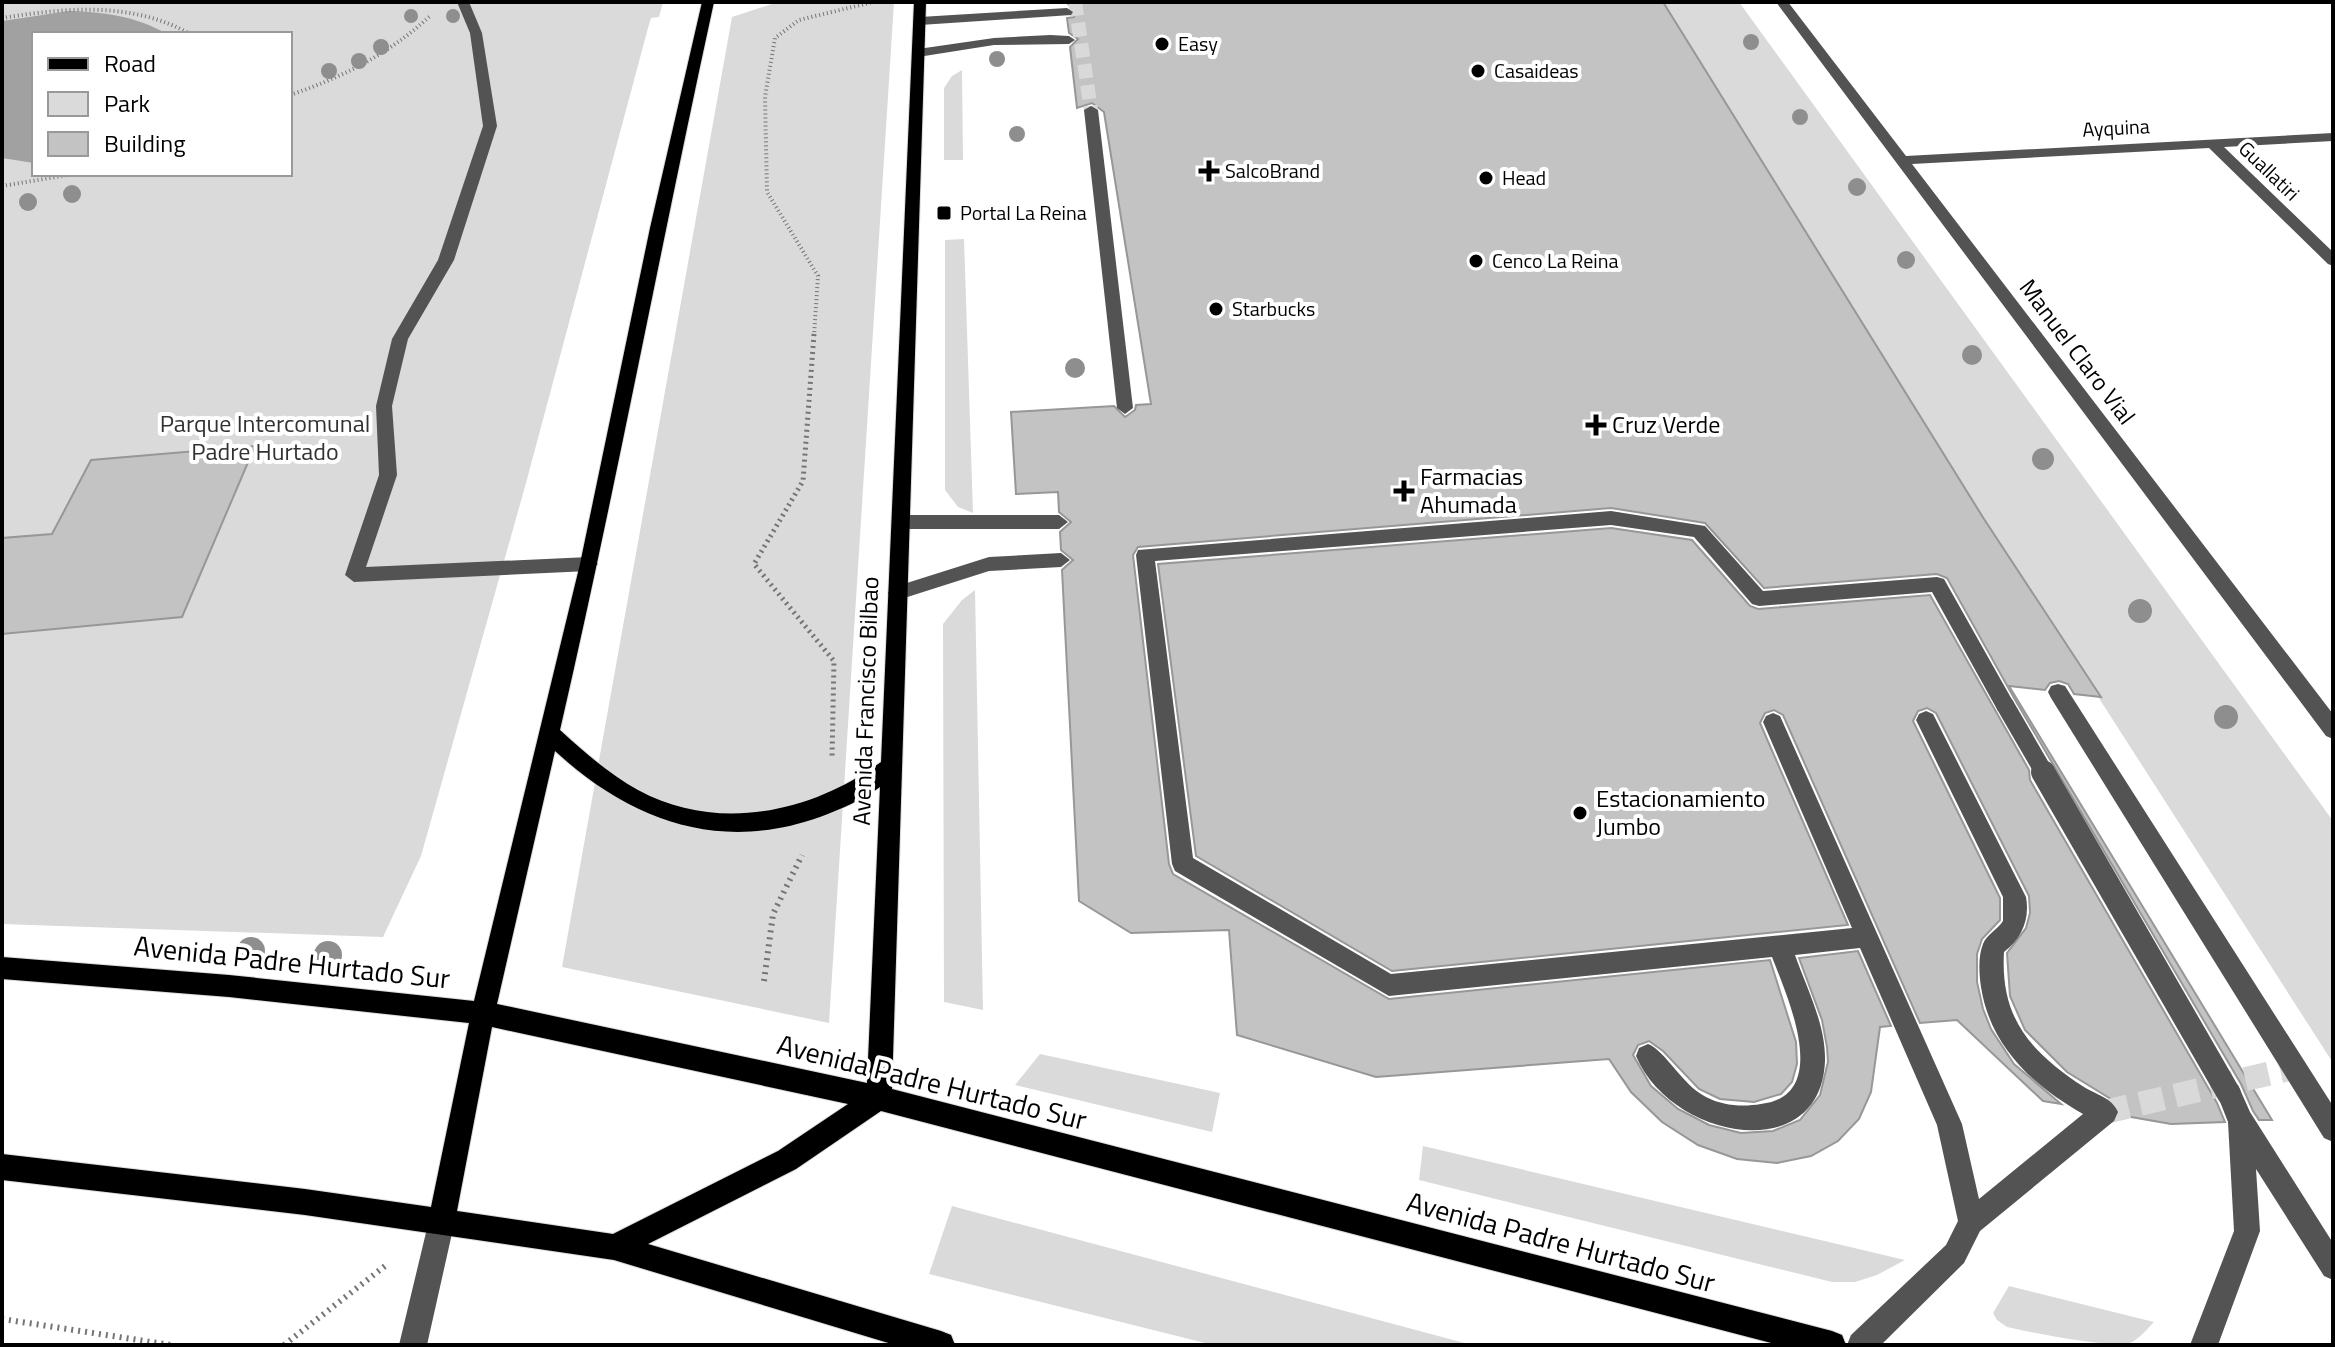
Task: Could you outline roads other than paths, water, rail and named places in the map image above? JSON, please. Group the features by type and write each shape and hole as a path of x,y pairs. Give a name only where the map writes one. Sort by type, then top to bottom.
{"main road":[{"path":"442,1220 483,1013 589,564 657,228 708,4 726,2"},
{"name":"Avenida Francisco Bilbao","path":"879,1098 920,11"},
{"path":"551,734 583,765 633,798 670,814 711,822 754,823 797,816 830,806 867,788 892,766"},
{"name":"Avenida Padre Hurtado Sur","path":"2,968 229,986 483,1013 879,1098 1832,1345"},
{"path":"614,1247 787,1160 879,1098"},
{"path":"2,1167 442,1220 614,1247 941,1345"}],"street":[{"path":"463,2 476,33 490,126 446,260 400,339 384,406 388,475 354,575 589,564"},
{"name":"Manuel Claro Vial","path":"1782,2 2333,730"},
{"path":"920,11 1067,12"},
{"path":"918,53 1031,37 1069,40"},
{"path":"1091,110 1125,408"},
{"name":"Ayquina","path":"1901,160 2333,137"},
{"name":"Guallatiri","path":"2212,143 2333,261"},
{"path":"1868,937 1389,985 1183,864 1145,555 1611,518 1699,531 1759,599 1937,584 2229,1094 2241,1121 2333,1267"},
{"path":"901,522 1059,522"},
{"path":"898,593 989,564 1061,560"},
{"path":"2058,692 2333,1129"},
{"path":"1861,1345 1955,1254 1971,1222 2105,1112 2074,1097 2046,1077 2005,1026 1992,998 1989,970 1993,947 2008,937 2016,924 2018,906 2012,887 1926,720"},
{"path":"1773,722 1949,1124 1971,1222"},
{"path":"1648,1056 1665,1081 1690,1103 1719,1116 1750,1120 1773,1116 1793,1104 1807,1087 1813,1066 1812,1053 1811,1041 1780,946"},
{"path":"2204,1345 2247,1231 2241,1121"},
{"path":"413,1345 442,1220"}],"tunnel":[{"path":"1075,2 1091,110"},
{"path":"2105,1112 2293,1068"}],"place":[{"name":"Easy","path":"1162,44"},
{"name":"Casaideas","path":"1478,71"},
{"name":"SalcoBrand","path":"1209,171"},
{"name":"Head","path":"1486,178"},
{"name":"Portal La Reina","path":"944,213"},
{"name":"Cenco La Reina","path":"1476,261"},
{"name":"Starbucks","path":"1216,309"},
{"name":"Cruz Verde","path":"1596,425"},
{"name":"Farmacias Ahumada","path":"1404,491"},
{"name":"Estacionamiento Jumbo","path":"1580,813"}],"park label":[{"name":"Parque Intercomunal Padre Hurtado","path":"265,438"}]}
